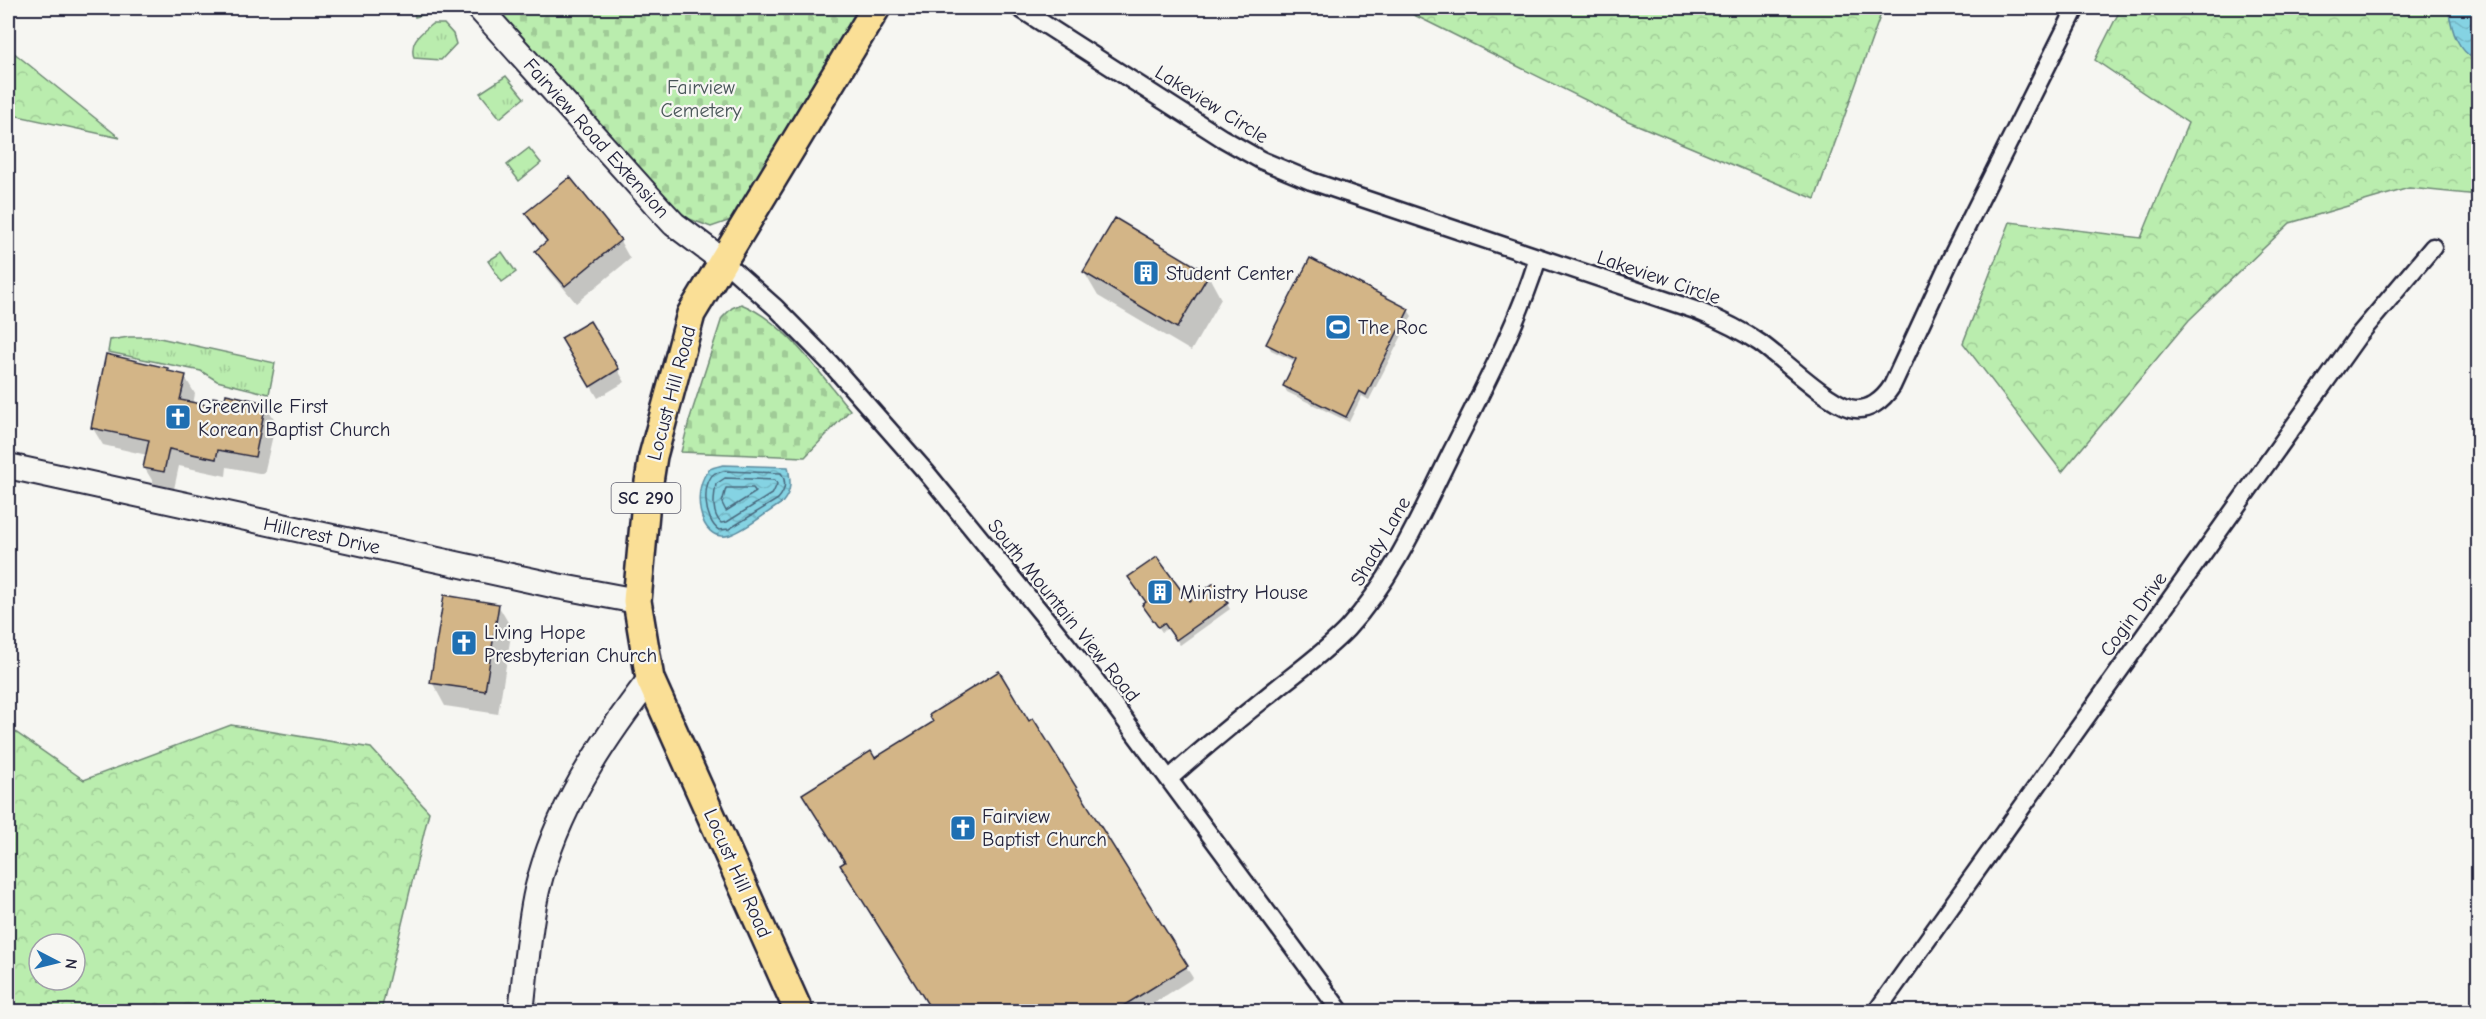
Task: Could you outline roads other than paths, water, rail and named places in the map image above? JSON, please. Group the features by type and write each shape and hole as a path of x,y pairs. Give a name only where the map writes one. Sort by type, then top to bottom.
{"main road":[{"name":"Locust Hill Road","path":"799,1011 650,679 637,601 646,501 653,456 691,314 876,8"}],"street":[{"name":"Fairview Road Extension","path":"479,8 674,224 722,260"},
{"name":"Lakeview Circle","path":"1019,8 1222,138 1261,160 1311,181 1425,217 1725,322 1759,343 1834,400 1851,408 1874,405 1881,401 1892,386 1953,254 2076,8"},
{"name":"Cogin Drive","path":"1876,1011 2358,336 2433,247"},
{"name":"Shady Lane","path":"1169,779 1199,751 1325,651 1369,602 1403,550 1484,389 1525,299 1538,258"},
{"name":"South Mountain View Road","path":"722,260 776,308 830,363 926,472 1054,628 1341,1011"},
{"name":"Hillcrest Drive","path":"8,466 557,586 637,601"},
{"path":"521,1011 537,891 555,831 575,790 609,734 650,679"}],"water":[{"path":"2448,8 2478,8 2478,62 2456,39"},
{"path":"723,465 788,467 790,482 788,494 782,503 743,529 730,535 719,536 710,531 704,523 699,500 704,477 710,469"}],"place":[{"name":"Student Center","path":"1146,273"},
{"name":"The Roc","path":"1338,327"},
{"name":"Greenville First Korean Baptist Church","path":"178,417"},
{"name":"Ministry House","path":"1160,592"},
{"name":"Living Hope Presbyterian Church","path":"464,643"},
{"name":"Fairview Baptist Church","path":"963,828"}],"park label":[{"name":"Fairview Cemetery","path":"701,98"}]}
